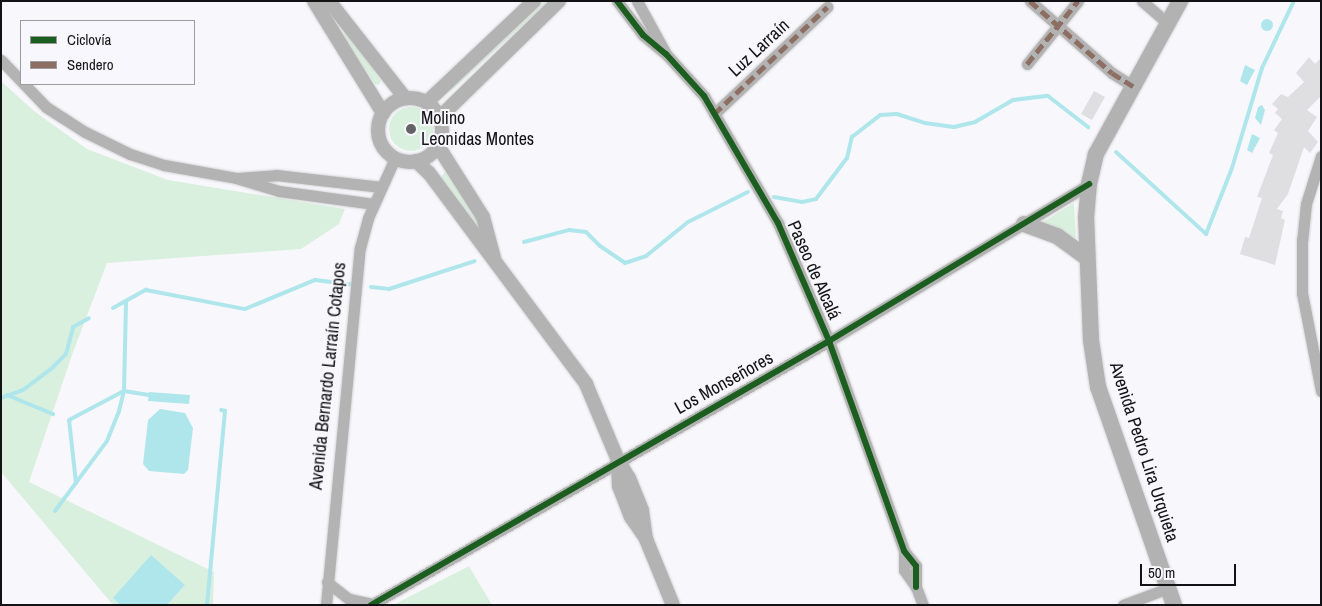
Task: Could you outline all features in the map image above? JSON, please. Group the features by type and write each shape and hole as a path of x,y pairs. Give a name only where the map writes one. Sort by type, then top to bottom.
{"main road":[{"name":"Avenida Pedro Lira Urquieta","path":"1174,605 1098,387 1091,340 1087,258 1089,184 1096,154 1180,1"},
{"path":"1024,224 1057,236 1087,258"}],"street":[{"path":"314,1 383,113"},
{"path":"329,1 405,98"},
{"path":"427,102 534,1"},
{"path":"440,117 559,1"},
{"name":"Paseo de Alcalá","path":"617,1 643,35 666,54 704,96 778,223 828,341 904,551 916,566 916,587 923,605"},
{"name":"Paseo de Alcalá","path":"638,1 666,54"},
{"path":"1030,1 1112,73 1133,86"},
{"path":"1027,64 1078,1"},
{"path":"1142,1 1168,24"},
{"name":"Luz Larraín","path":"714,114 827,7"},
{"path":"514,20 526,32"},
{"path":"1,60 20,80"},
{"path":"25,85 46,107 107,144 164,165 236,178 279,191 374,204"},
{"path":"416,161 429,156 438,146 442,132 440,117 427,102 405,98 392,103 383,113 378,125 379,138 395,158 416,161 427,169 474,237 494,258 575,367 596,406 618,460 639,502 646,538 673,605"},
{"path":"438,146 483,217 494,258"},
{"path":"1321,156 1306,204 1302,250 1305,317 1321,391"},
{"name":"Avenida Bernardo Larraín Cotapos","path":"326,605 360,248 374,204 395,158"},
{"path":"236,178 276,175 382,186"},
{"name":"Los Monseñores","path":"372,604 618,460 828,341 1089,184"},
{"path":"327,582 349,599 372,604"},
{"path":"1123,605 1168,588"}],"green space":[{"path":"544,1 549,1 450,92 451,89"},
{"path":"344,33 348,33 381,81 379,85 375,84 343,37"},
{"path":"1,81 34,111 87,149 168,180 345,209 339,224 301,249 107,263 72,355 29,482 214,572 213,605 167,605 185,585 113,598 120,605 113,605 1,472"},
{"path":"415,107 427,113 432,120 432,138 427,145 420,150 407,151 395,145 390,138 389,125 395,113 402,108"},
{"path":"445,172 473,210 480,229 468,219 440,178"},
{"path":"1074,203 1076,238 1043,222"},
{"path":"469,566 492,605 393,605"}],"water":[{"path":"1265,19 1269,19 1273,25 1269,31 1265,31 1261,27 1261,23"},
{"path":"1245,65 1255,70 1247,85 1240,81"},
{"path":"1262,105 1265,110 1261,125 1255,118 1258,107"},
{"path":"1252,134 1260,138 1252,153 1247,150"},
{"path":"149,392 190,395 189,404 148,401"},
{"path":"160,409 185,413 193,428 188,470 184,474 149,471 143,464 148,420"},
{"path":"151,555 185,585 167,605 120,605 113,598"}],"building":[{"path":"1309,57 1315,64 1321,58 1321,96 1307,110 1317,117 1308,131 1318,142 1310,153 1304,147 1288,194 1277,209 1283,211 1281,218 1285,220 1275,265 1240,254 1245,237 1249,238 1262,198 1257,197 1273,155 1269,153 1278,133 1274,130 1282,119 1275,113 1278,109 1272,104 1281,94 1288,97 1304,82 1296,73"},
{"path":"1094,91 1105,97 1092,120 1081,114"},
{"path":"409,123 413,123 416,128 415,132 409,133 406,130 406,126"}],"waterway":[{"path":"1116,152 1206,234 1232,168 1262,68 1294,1"},
{"path":"774,197 802,202 816,199 847,158 852,137 880,115 897,114 925,123 954,127 975,122 1013,100 1048,96 1088,127"},
{"path":"524,242 569,230 586,232 600,246 625,263 646,256 688,222 748,192"},
{"path":"371,287 389,289 475,261"},
{"path":"113,308 146,290 245,309 315,280 350,284"},
{"path":"55,511 107,441 119,411 124,391 126,302"},
{"path":"1,398 23,390 53,367 66,354 73,327 89,318"},
{"path":"76,483 69,420 124,391 149,395"},
{"path":"7,395 53,414"},
{"path":"207,605 225,411 221,410"}],"marked path":[{"path":"1030,1 1112,73 1133,86"},
{"path":"1027,64 1078,1"},
{"path":"714,114 827,7"}],"cycle path":[{"path":"617,1 643,35 666,54 704,96 778,223 829,341 904,551 916,566 916,587"},
{"path":"371,605 829,341 1089,184"}],"place":[{"name":"Molino Leonidas Montes","path":"411,129"}]}
